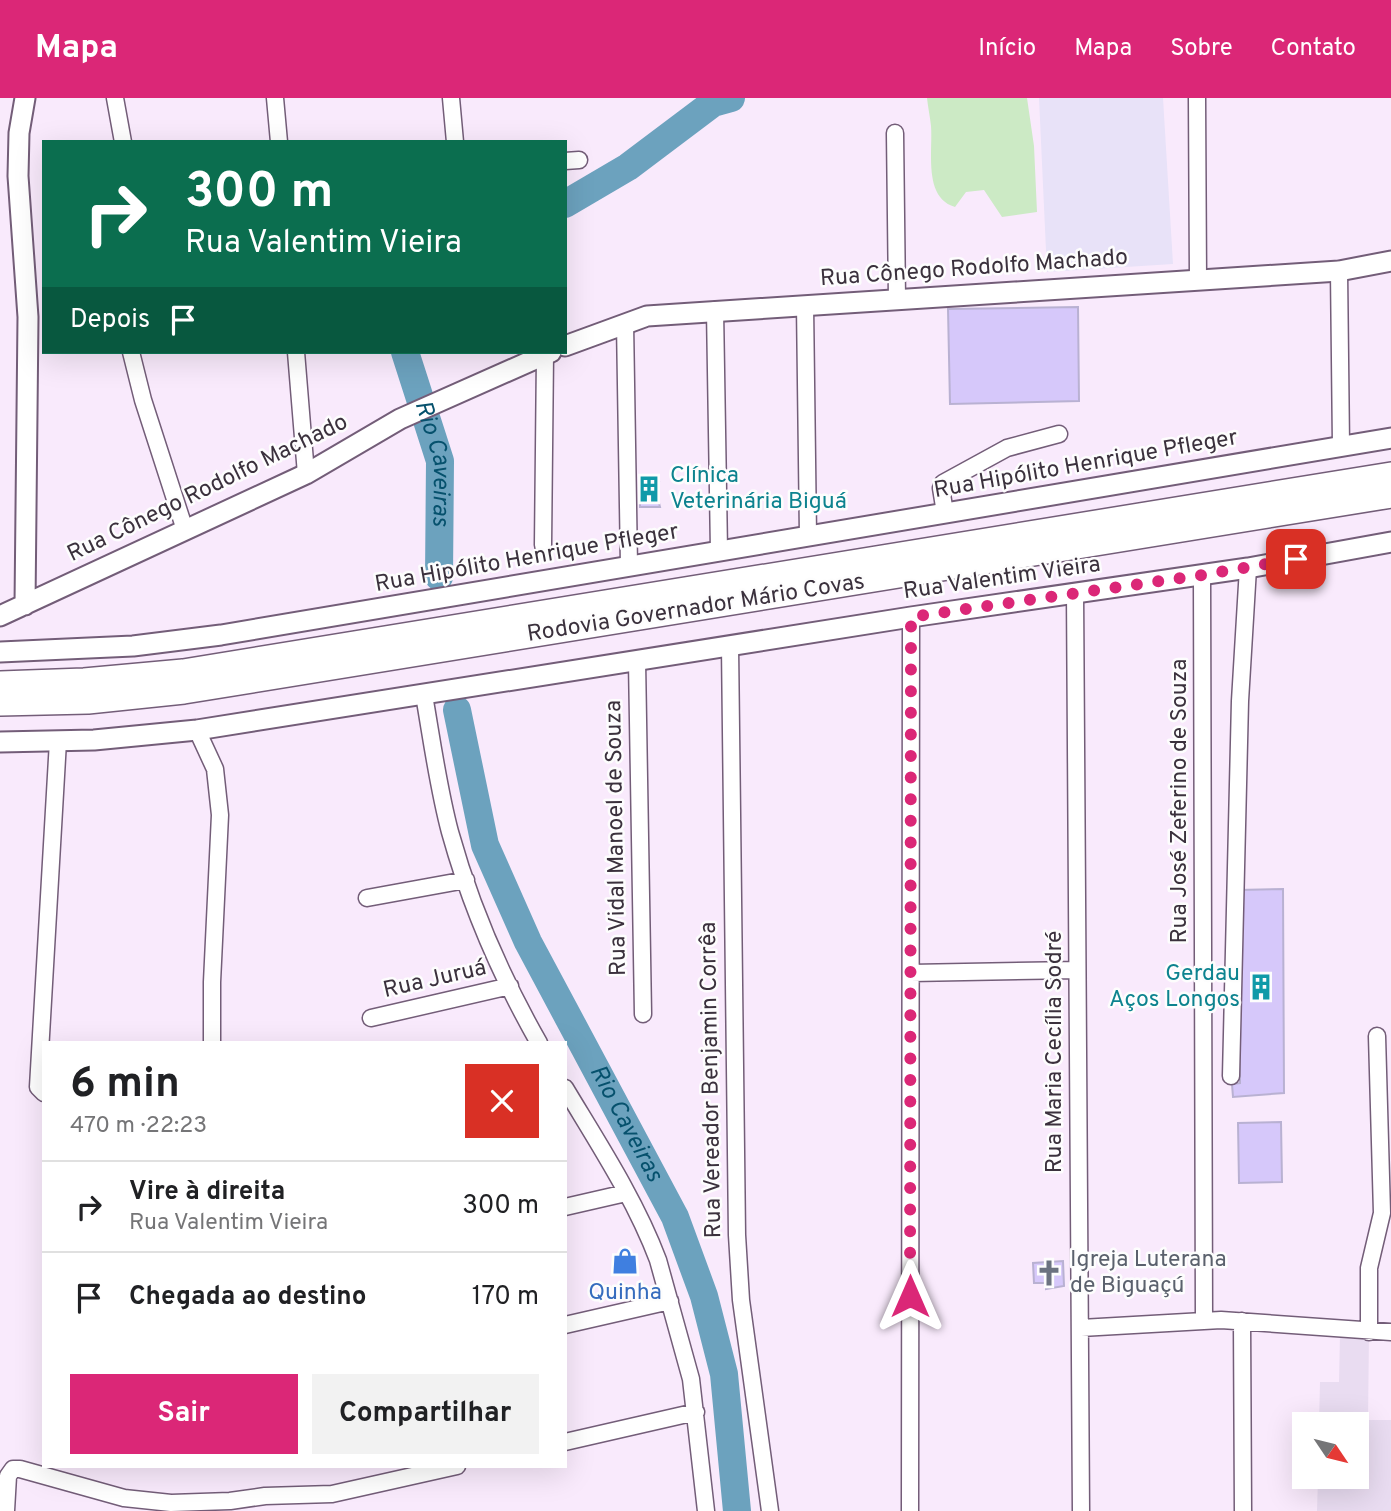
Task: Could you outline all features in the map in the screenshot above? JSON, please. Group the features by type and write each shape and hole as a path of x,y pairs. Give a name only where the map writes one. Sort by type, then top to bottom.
{"highway":[{"name":"Rodovia Governador Mário Covas","path":"0,683 84,681 183,671 1391,473"},
{"name":"Rodovia Governador Mário Covas","path":"0,704 88,702 184,692 1391,496"}],"main road":[{"path":"24,98 19,133 18,176 28,317 25,605"},
{"name":"Rua Cônego Rodolfo Machado","path":"567,345 647,316 1339,271 1391,261"},
{"name":"Rua Cônego Rodolfo Machado","path":"0,616 306,474 400,419 521,357 541,354"},
{"name":"Rua Hipólito Henrique Pfleger","path":"0,652 85,650 182,641 1391,438"},
{"name":"Rua Valentim Vieira","path":"0,742 128,737 197,730 911,617 1248,568 1391,542"}],"street":[{"path":"115,98 123,140"},
{"path":"275,98 279,140"},
{"path":"451,98 455,140"},
{"path":"1197,98 1198,279"},
{"path":"895,133 897,299"},
{"path":"1339,271 1341,446"},
{"path":"805,305 808,536"},
{"path":"715,310 719,551"},
{"path":"625,323 629,566"},
{"path":"132,354 143,400 185,530"},
{"path":"296,354 306,474"},
{"path":"543,545 548,354"},
{"path":"945,513 941,488 943,483 1007,448 1059,434"},
{"path":"1231,1076 1240,701 1248,568"},
{"name":"Rua José Zeferino de Souza","path":"1202,575 1204,1320"},
{"name":"Rua Maria Cecília Sodré","path":"1075,592 1081,1511"},
{"path":"910,1511 911,617"},
{"name":"Rua Vereador Benjamin Corrêa","path":"730,646 737,1235 741,1300 770,1511"},
{"name":"Rua Vidal Manoel de Souza","path":"637,661 643,1014"},
{"path":"424,695 444,805 466,880 510,986 538,1041"},
{"path":"197,730 215,769 220,815 212,1041"},
{"path":"43,1041 58,741"},
{"path":"367,898 466,880"},
{"path":"911,973 1077,970"},
{"name":"Rua Juruá","path":"371,1018 510,986"},
{"path":"1369,1332 1369,1268 1382,1213 1377,1036"},
{"path":"41,1090 42,1069"},
{"path":"567,1091 651,1242 691,1379 706,1511"},
{"path":"567,1207 626,1193"},
{"path":"567,1325 670,1301"},
{"path":"1080,1328 1204,1320 1391,1332"},
{"path":"1242,1321 1243,1511"},
{"path":"567,1442 696,1412"},
{"path":"6,1511 8,1476 13,1469 124,1498 172,1503 332,1494 448,1468"}],"shaded area":[{"path":"1039,98 1163,98 1173,264 1047,272"},
{"path":"1340,1334 1369,1334 1368,1412 1319,1412 1320,1382 1339,1382"},
{"path":"1369,1420 1391,1420 1391,1511 1317,1511 1318,1489 1369,1489"}],"green space":[{"path":"927,98 1027,98 1034,146 1037,212 1002,217 984,190 966,192 955,207 945,202 934,184"}],"building":[{"path":"1078,307 1079,401 950,404 948,309"},
{"name":"Clínica Veterinária Biguá","path":"640,482 659,482 657,495 660,507 640,507"},
{"name":"Gerdau Aços Longos","path":"1283,889 1284,1093 1233,1097 1232,1084 1240,1083 1238,890"},
{"path":"1281,1122 1282,1182 1239,1183 1238,1123"},
{"name":"Igreja Luterana de Biguaçú","path":"1063,1261 1064,1286 1046,1289 1046,1283 1034,1283 1033,1263"}],"waterway":[{"name":"Rio Caveiras","path":"567,203 628,167 713,103 731,98"},
{"name":"Rio Caveiras","path":"406,354 440,461 439,577"},
{"name":"Rio Caveiras","path":"457,710 485,845 528,942 675,1217 704,1296 724,1374 737,1511"}],"place":[{"name":"Clínica Veterinária Biguá","path":"649,489"},
{"name":"Gerdau Aços Longos","path":"1261,987"},
{"name":"Quinha","path":"625,1261"},
{"name":"Igreja Luterana de Biguaçú","path":"1049,1273"}],"route":[{"path":"910,1296 911,617 1296,559"}]}
